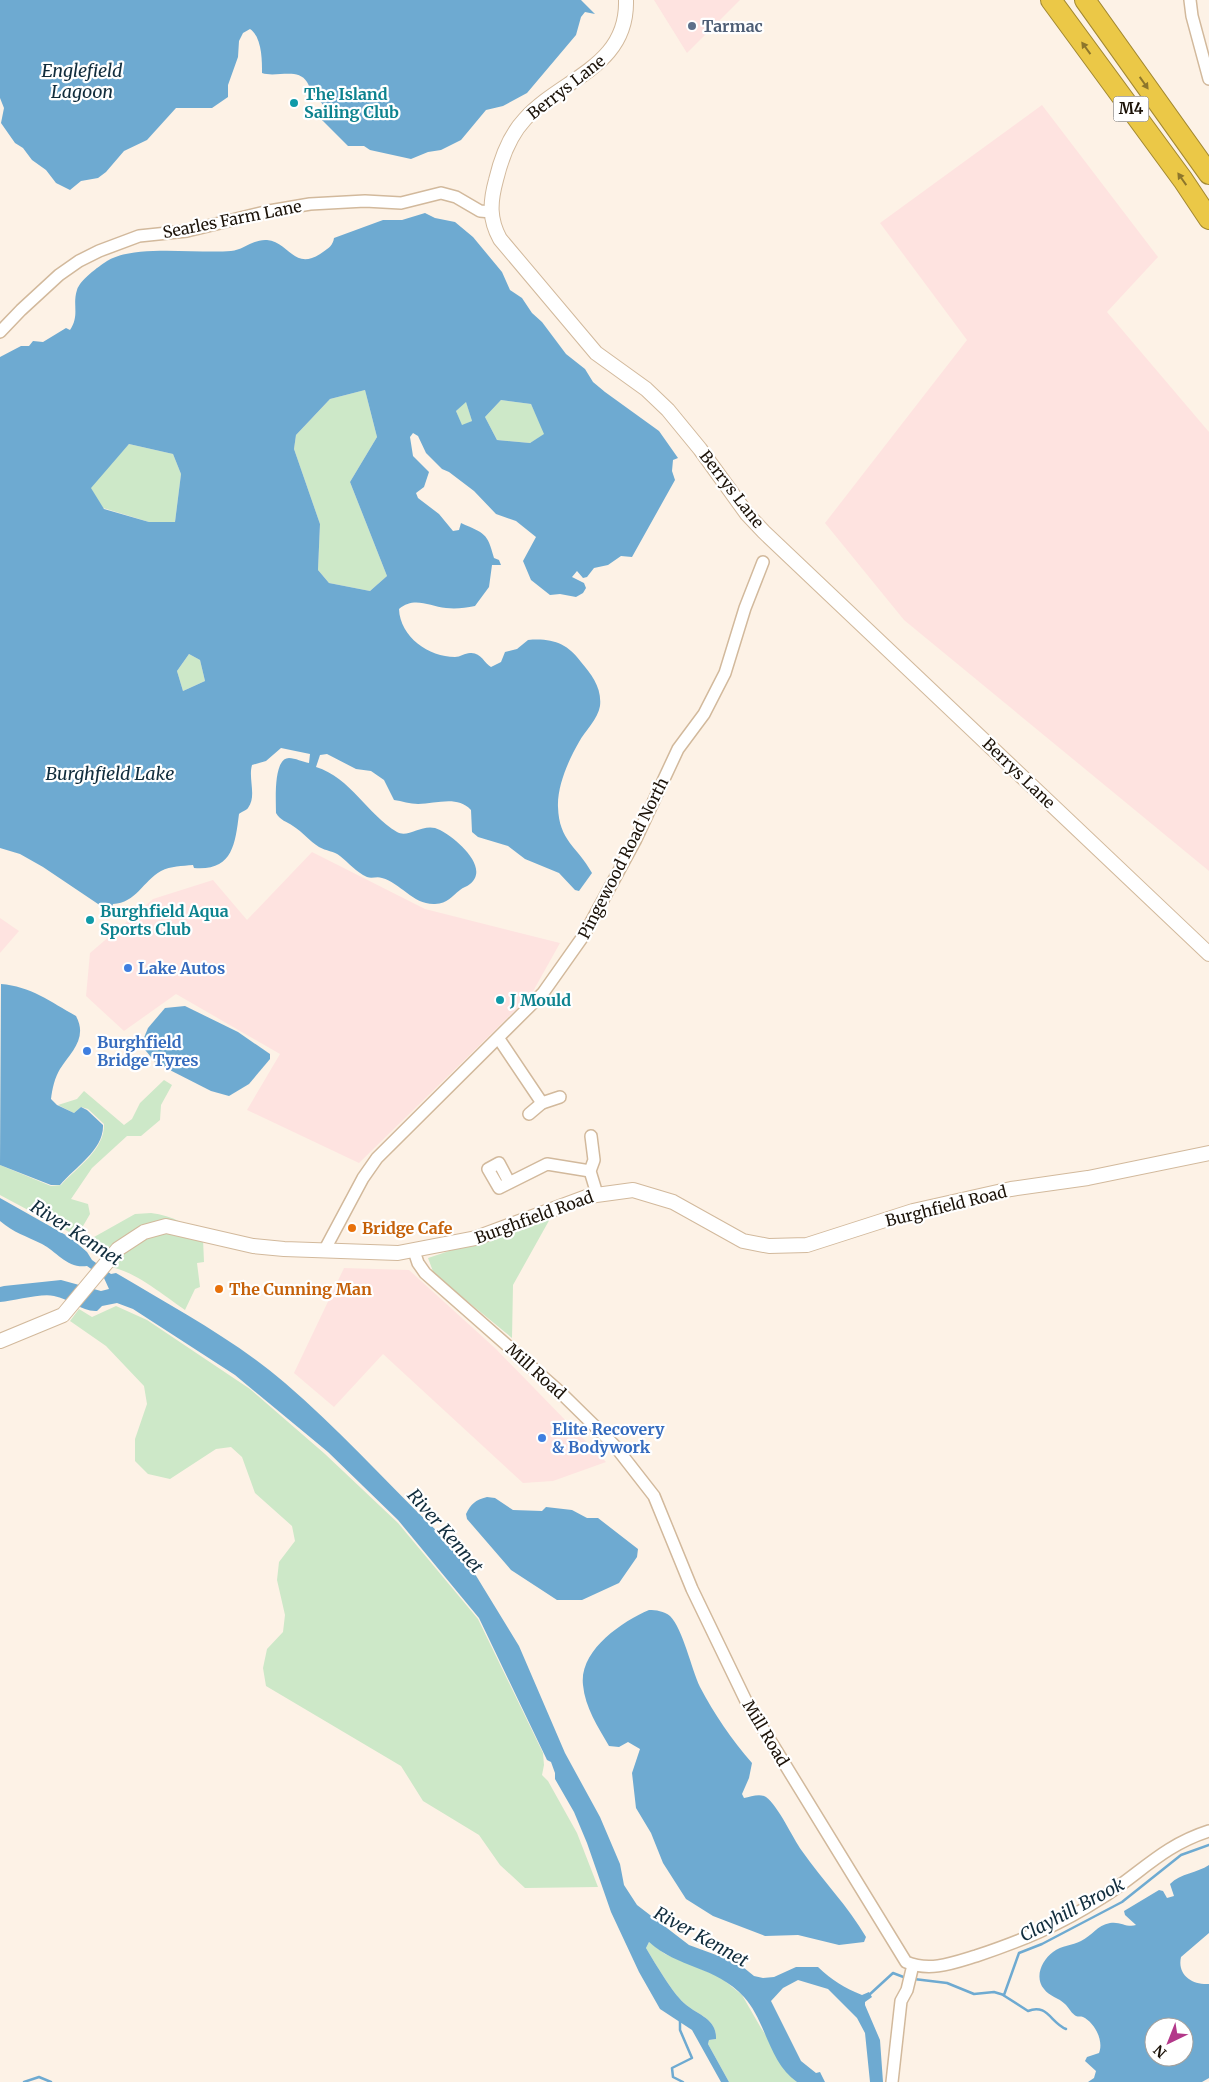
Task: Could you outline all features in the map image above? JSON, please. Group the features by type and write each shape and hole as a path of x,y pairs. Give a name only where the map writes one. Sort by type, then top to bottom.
{"highway":[{"name":"M4","path":"1051,0 1183,180 1209,219"},
{"name":"M4","path":"1085,0 1209,174"}],"street":[{"name":"Berrys Lane","path":"626,0 627,15 608,54 593,69 550,97 525,119 510,142 498,171 491,212 492,225 500,239 596,353 646,390 668,410 700,449 747,514 764,532 1209,954"},
{"path":"1190,0 1192,16 1209,79"},
{"name":"Searles Farm Lane","path":"0,332 59,275 79,261 138,236 187,231 269,211 310,204 365,201 401,203 441,193 456,197 480,211 491,212"},
{"name":"Pingewood Road North","path":"324,1251 363,1178 377,1158 543,993 594,918 635,841 678,749 704,714 725,673 745,608 764,568"},
{"path":"498,1039 542,1103"},
{"path":"529,1114 542,1103 560,1097"},
{"path":"591,1136 594,1160 590,1171 596,1194"},
{"name":"Burghfield Road","path":"0,1341 57,1319 69,1308 110,1256 144,1232 166,1226 254,1246 324,1251 414,1251 476,1238 596,1194 634,1190 656,1195 691,1211 733,1237 754,1244 784,1247 807,1245 913,1211 1002,1191 1088,1178 1209,1153"},
{"path":"509,1182 547,1164 590,1171"},
{"name":"Mill Road","path":"414,1251 418,1263 425,1272 560,1392 616,1446 654,1496 692,1589 746,1701 906,1962 913,1965"},
{"path":"892,2082 901,2001 908,1986 913,1965 922,1967 948,1965 1017,1943 1100,1899 1176,1843 1209,1831"}],"shaded area":[{"name":"Tarmac","path":"654,0 740,0 687,53"},
{"path":"1042,105 1158,257 1107,312 1209,432 1209,871 904,620 825,523 967,340 880,223"},
{"path":"312,852 425,909 560,943 531,995 359,1163 247,1110 280,1054 176,994 124,1031 86,996 90,953 153,899 213,880 247,920"},
{"path":"0,918 19,931 0,953"},
{"path":"344,1268 409,1270 496,1349 606,1462 553,1481 523,1483 383,1354 334,1407 294,1373"}],"green space":[{"path":"365,390 377,437 350,482 387,576 370,591 329,583 318,570 320,524 294,449 296,435 330,399"},
{"path":"501,400 531,404 545,434 530,443 497,440 485,417"},
{"path":"466,401 472,421 462,426 456,411"},
{"path":"129,444 173,454 181,474 175,522 149,522 103,508 90,487"},
{"path":"189,654 200,660 205,681 183,691 177,671"},
{"path":"164,1080 172,1085 161,1105 160,1120 141,1136 127,1136 92,1168 71,1199 88,1204 90,1214 83,1226 73,1234 0,1195 0,1165 51,1186 61,1185 95,1150 100,1142 104,1124 88,1109 81,1107 74,1113 58,1105 77,1099 84,1091 124,1125 132,1119 140,1103"},
{"path":"151,1213 166,1216 180,1222 192,1229 203,1239 204,1262 197,1263 200,1287 195,1289 185,1310 138,1278 109,1267 87,1241 135,1214"},
{"path":"551,1217 513,1285 512,1338 434,1274 428,1258"},
{"path":"116,1306 147,1320 250,1389 325,1454 398,1523 478,1619 543,1753 544,1765 542,1775 548,1781 577,1833 598,1887 525,1888 500,1865 479,1835 423,1801 401,1766 266,1686 263,1668 267,1649 283,1632 285,1615 277,1580 279,1562 295,1541 292,1526 255,1493 242,1457 231,1447 216,1449 170,1479 148,1474 135,1461 135,1439 147,1404 144,1386 106,1346 70,1321 79,1309 92,1317"},
{"path":"649,1942 665,1954 720,1977 742,1995 761,2028 797,2082 729,2082 708,2044 709,2040 716,2039 713,2026 684,2003 674,1992 646,1948"}],"water":[{"name":"Englefield Lagoon","path":"0,0 581,0 595,14 585,12 581,17 576,35 527,93 503,106 486,110 461,140 441,150 428,152 411,159 370,150 364,146 348,146 322,120 323,106 303,78 292,74 262,73 259,43 257,37 250,29 243,33 239,41 238,57 228,85 228,97 212,108 176,108 147,140 124,151 106,172 98,178 81,181 70,190 56,183 46,170 32,160 23,148 15,143 1,123 4,108 0,98"},
{"name":"Burghfield Lake","path":"425,213 435,218 455,222 473,237 502,272 510,290 522,298 566,354 585,369 593,382 605,392 659,431 678,458 673,460 672,471 675,480 632,557 621,556 608,565 594,568 587,577 583,578 577,571 572,577 584,583 586,588 583,593 576,597 560,594 550,595 531,580 523,561 536,537 516,521 496,514 474,491 442,469 426,453 418,436 413,433 410,437 413,456 429,472 424,487 416,493 418,498 439,514 453,531 459,530 461,523 484,535 487,538 494,558 499,560 501,565 492,565 489,587 475,606 450,608 416,602 410,603 399,609 401,619 410,636 418,644 445,656 455,657 474,653 491,667 501,662 505,652 517,649 528,640 544,640 558,643 570,650 589,672 598,688 600,699 599,711 579,742 568,764 559,790 558,807 559,818 565,836 592,873 579,891 575,890 559,873 525,859 508,846 478,837 472,832 471,810 465,805 446,801 412,804 394,800 384,780 371,771 356,769 327,754 320,755 316,767 339,779 377,816 397,832 402,834 434,828 454,839 468,853 476,869 475,877 470,884 443,902 435,904 420,901 389,881 380,877 369,878 363,875 338,854 319,847 297,828 278,816 276,813 276,781 280,765 289,758 309,763 310,754 281,748 266,761 252,765 251,803 247,809 239,814 233,846 224,861 207,868 194,868 193,865 165,869 155,875 128,900 113,904 112,908 101,906 43,867 20,854 0,848 0,357 21,346 29,346 33,341 43,342 66,328 70,330 75,320 76,295 79,286 85,278 107,261 119,256 149,251 231,251 257,241 267,240 275,242 299,258 313,258 327,249 332,244 334,238 383,220 402,220","holes":["365,390 377,437 350,482 387,576 370,591 329,583 318,570 320,524 294,449 296,435 330,399","501,400 531,404 544,434 530,443 497,440 485,417","466,402 472,421 462,425 456,411","129,444 173,454 181,474 175,522 149,522 104,509 91,488","189,654 200,660 205,681 183,691 177,671"]},
{"path":"1,984 12,985 31,991 76,1016 79,1024 80,1031 77,1044 58,1072 51,1099 57,1105 74,1113 81,1107 87,1110 103,1125 102,1134 88,1158 60,1185 51,1185 0,1165"},
{"path":"185,1006 238,1032 270,1054 270,1059 249,1084 229,1096 211,1091 156,1063 141,1045 148,1028 165,1008"},
{"path":"0,1198 71,1238 87,1252 92,1260 111,1274 116,1273 181,1311 225,1338 266,1367 329,1423 457,1550 475,1574 519,1646 565,1753 600,1817 620,1864 624,1885 637,1905 689,1945 738,1963 754,1976 763,1978 774,1977 796,1967 818,1967 833,1980 850,1990 862,1995 869,1992 872,1997 865,2002 865,2005 880,2040 883,2082 870,2082 865,2033 857,2018 828,1989 798,1980 783,1988 771,2001 801,2061 816,2073 820,2072 825,2082 797,2082 780,2064 758,2018 744,1997 721,1979 660,1951 649,1942 646,1948 674,1992 684,2003 713,2026 716,2039 709,2040 708,2044 729,2082 721,2082 692,2030 660,2009 639,1972 611,1912 574,1812 555,1779 551,1762 547,1760 479,1618 398,1520 328,1452 235,1375 133,1309 117,1303 102,1306 97,1311 92,1311 49,1295 0,1302 0,1287 4,1286 61,1280 101,1291 109,1289 104,1278 87,1266 74,1265 68,1262 47,1247 0,1221"},
{"path":"487,1497 495,1498 513,1510 542,1511 546,1507 572,1510 587,1518 598,1518 638,1549 637,1557 619,1583 582,1600 557,1600 511,1570 467,1519 466,1514 472,1505 476,1501"},
{"path":"649,1610 665,1613 675,1622 705,1697 737,1745 752,1763 749,1778 742,1794 744,1798 761,1795 771,1802 802,1851 859,1926 866,1937 864,1942 839,1945 798,1935 765,1936 713,1916 686,1899 663,1863 651,1833 636,1808 632,1773 640,1749 628,1742 619,1747 609,1746 596,1724 584,1693 584,1673 595,1649 604,1639 626,1622"},
{"path":"1209,1865 1209,1933 1181,1957 1180,1963 1181,1969 1187,1978 1197,1983 1209,1984 1209,2078 1202,2082 1088,2082 1094,2078 1096,2071 1085,2061 1087,2057 1099,2053 1099,2038 1091,2023 1083,2017 1075,2015 1063,2002 1044,1989 1040,1979 1043,1964 1049,1955 1056,1950 1081,1941 1105,1924 1136,1925 1125,1915 1124,1911 1159,1890 1163,1891 1167,1898 1174,1896 1170,1884"}],"waterway":[{"name":"Clayhill Brook","path":"914,1979 947,1983 974,1994 994,1992 1004,1995 1019,1953 1042,1944 1122,1902 1181,1855 1209,1845"},
{"name":"Clayhill Brook","path":"869,1995 893,1973 906,1978"},
{"path":"1003,1995 1028,2011 1034,2009 1044,2012 1066,2029"},
{"path":"680,2020 680,2030 692,2058 672,2068 673,2077 683,2082"},
{"path":"24,2082 39,2077 51,2082"}],"place":[{"name":"Tarmac","path":"692,26"},
{"name":"The Island Sailing Club","path":"294,103"},
{"name":"Burghfield Aqua Sports Club","path":"90,920"},
{"name":"Lake Autos","path":"128,968"},
{"name":"J Mould","path":"500,1000"},
{"name":"Burghfield Bridge Tyres","path":"87,1051"},
{"name":"Bridge Cafe","path":"352,1228"},
{"name":"The Cunning Man","path":"219,1289"},
{"name":"Elite Recovery & Bodywork","path":"542,1438"}],"water label":[{"name":"River Kennet","path":"76,1233"},
{"name":"River Kennet","path":"445,1531"},
{"name":"River Kennet","path":"701,1937"}]}
